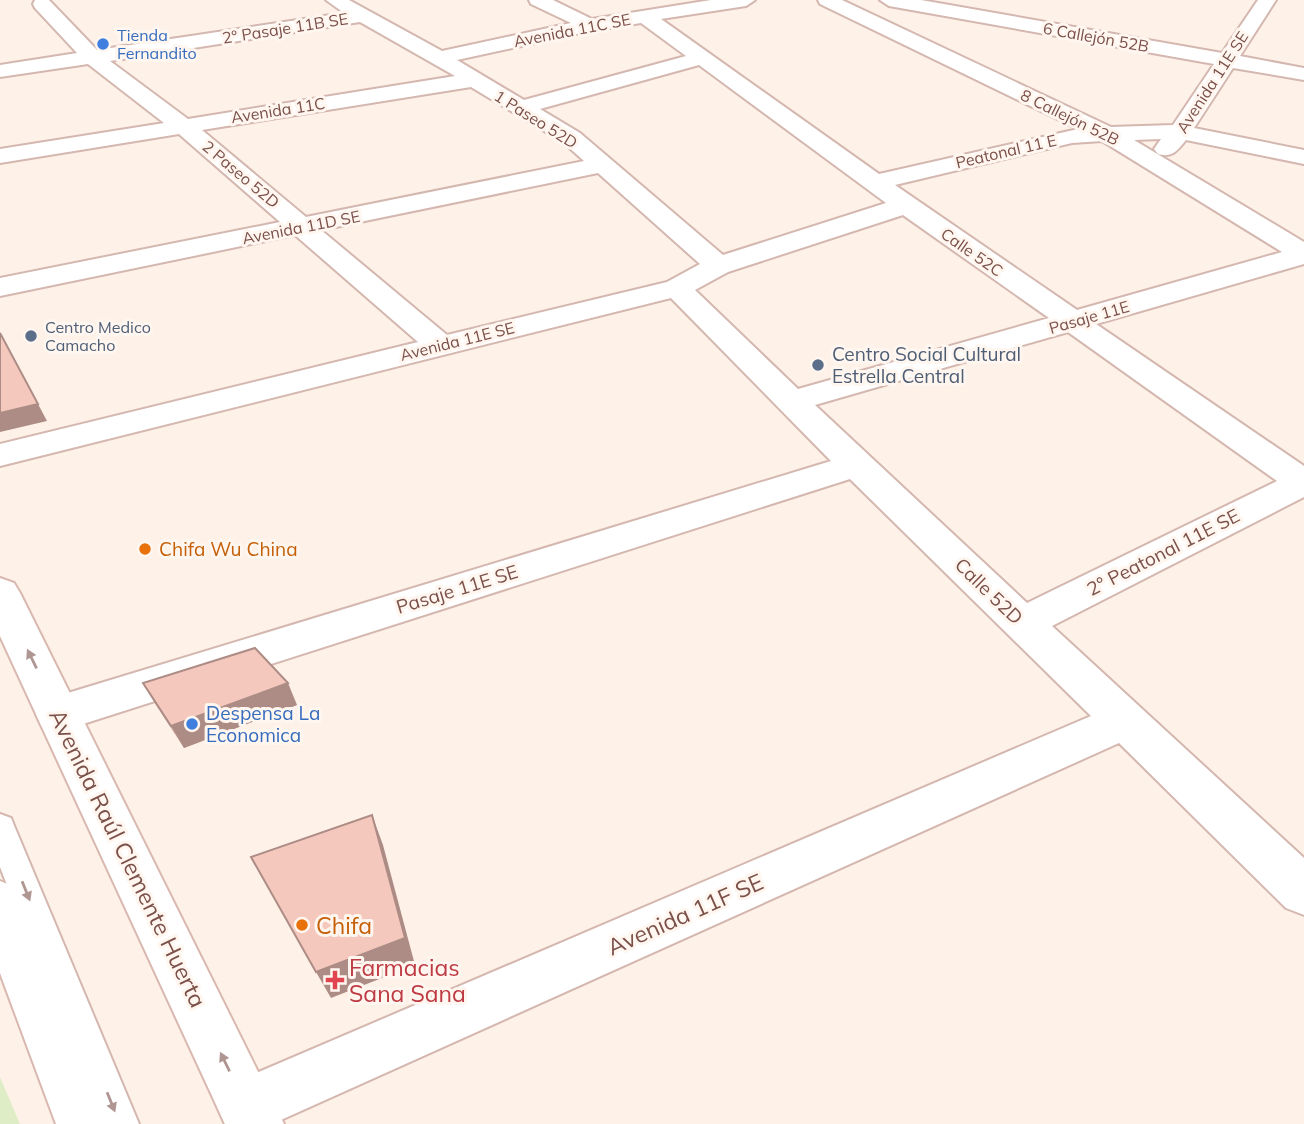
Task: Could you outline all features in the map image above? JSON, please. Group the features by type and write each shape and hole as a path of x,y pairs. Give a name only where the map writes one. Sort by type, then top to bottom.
{"street":[{"name":"1 Paseo 52D","path":"335,0 439,58 572,138 718,266"},
{"path":"538,0 590,25"},
{"name":"Avenida 11C SE","path":"439,58 590,25 746,0"},
{"name":"8 Callejón 52B","path":"827,0 1107,134 1304,254"},
{"name":"6 Callejón 52B","path":"889,0 1304,74"},
{"name":"Avenida 11E SE","path":"1156,162 1180,132 1267,0"},
{"name":"2 Paseo 52D","path":"52,2 93,58 182,125 304,226 440,345"},
{"path":"1034,26 1054,9"},
{"name":"2° Pasaje 11B SE","path":"0,71 362,16"},
{"name":"Calle 52C","path":"644,16 906,205 1304,482"},
{"path":"520,108 703,58"},
{"name":"Avenida 11C","path":"0,156 473,80"},
{"name":"Peatonal 11 E","path":"875,182 1072,136 1180,132 1304,157"},
{"name":"Avenida 11D SE","path":"0,287 601,165"},
{"name":"Avenida 11E SE","path":"0,455 677,288 718,266 906,205"},
{"name":"Pasaje 11E","path":"793,401 1304,254"},
{"name":"Calle 52D","path":"677,288 856,465 1304,891"},
{"name":"Pasaje 11E SE","path":"58,714 856,465"},
{"name":"2° Peatonal 11E SE","path":"1021,623 1304,482"},
{"name":"Avenida Raúl Clemente Huerta","path":"0,593 251,1115"},
{"name":"Avenida 11F SE","path":"251,1115 1124,721"},
{"path":"0,905 85,1124"}],"lane":[{"path":"0,828 120,1124"}],"green space":[{"path":"0,1077 20,1124 0,1124"}],"building":[{"path":"0,333 38,404 0,413"},
{"path":"255,648 288,683 171,726 143,683"},
{"path":"372,815 405,938 316,972 251,857"}],"place":[{"name":"Tienda Fernandito","path":"103,44"},
{"name":"Centro Medico Camacho","path":"31,336"},
{"name":"Centro Social Cultural Estrella Central","path":"818,365"},
{"name":"Chifa Wu China","path":"145,549"},
{"name":"Despensa La Economica","path":"192,724"},
{"name":"Chifa","path":"302,925"},
{"name":"Farmacias Sana Sana","path":"335,980"}]}
